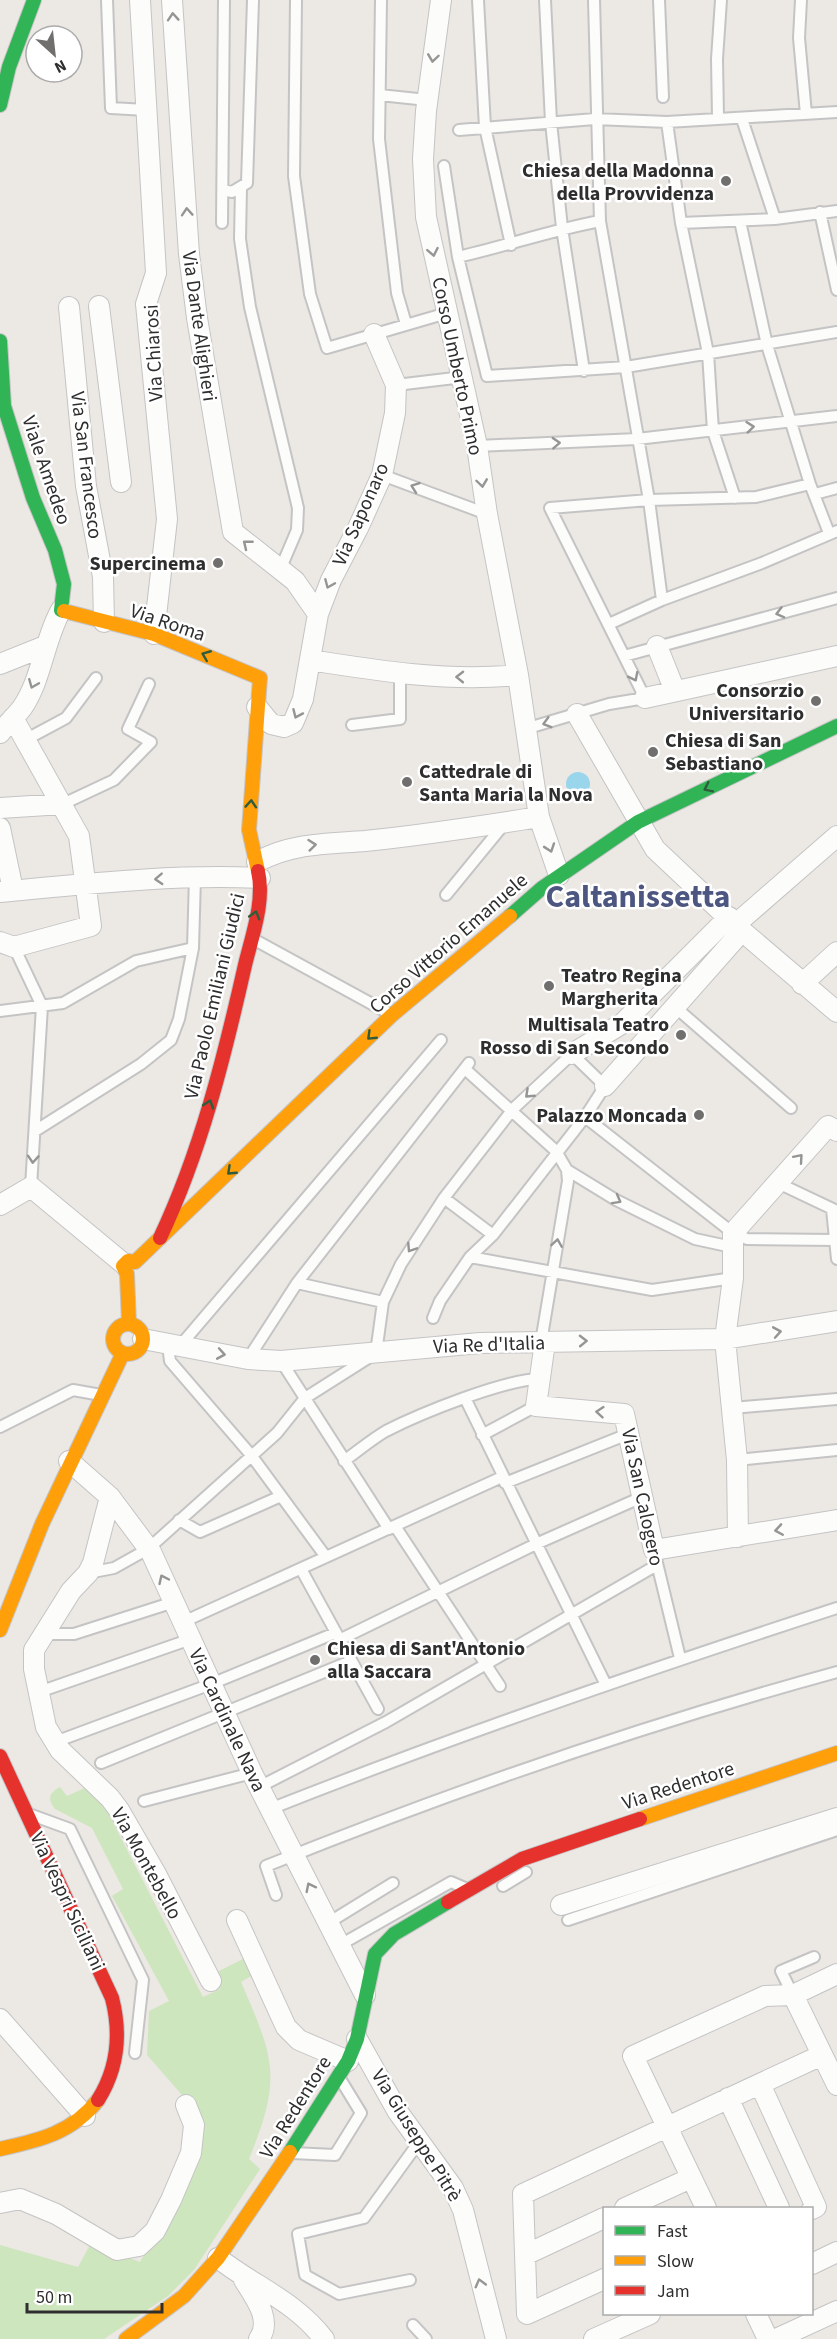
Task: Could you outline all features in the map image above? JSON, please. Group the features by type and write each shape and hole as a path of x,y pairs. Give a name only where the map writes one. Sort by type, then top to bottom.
{"street":[{"path":"0,105 9,67 34,0"},
{"name":"Via Chiarosi","path":"140,0 156,273 146,304 167,519 154,634"},
{"name":"Via Dante Alighieri","path":"172,0 189,254 198,325 233,532 295,581 318,614"},
{"name":"Corso Umberto Primo","path":"441,0 427,100 423,159 426,216 477,446 487,514 518,675 539,817 559,875"},
{"path":"99,306 121,482"},
{"name":"Via San Francesco","path":"69,307 86,486 103,578 104,622"},
{"name":"Via Saponaro","path":"257,707 271,724 278,727 293,723 303,699 318,614 331,580 382,475 395,413 396,385 374,334"},
{"name":"Viale Amedeo","path":"0,341 4,406 33,498 55,550 64,584 61,610"},
{"path":"7,944 91,926 79,836 25,740 6,725 23,707 61,610"},
{"name":"Via Roma","path":"61,610 154,634 260,678"},
{"path":"0,664 45,646"},
{"path":"657,646 675,691"},
{"path":"645,698 837,656"},
{"path":"310,660 400,674 494,678 518,675"},
{"name":"Via Paolo Emiliani Giudici","path":"160,1238 181,1193 223,1064 249,936 259,904 258,870 249,830 260,678"},
{"path":"578,714 655,849 802,984 837,1012"},
{"name":"Corso Vittorio Emanuele","path":"129,1267 392,1015 463,953 559,875 638,822 837,726"},
{"path":"0,808 63,804"},
{"path":"0,828 7,891 86,882 195,877 258,870 270,854 306,845 365,841 539,817"},
{"path":"572,1054 623,1023 663,983 736,924 837,836"},
{"path":"605,1086 677,1003 736,924"},
{"path":"802,984 833,955"},
{"path":"663,983 677,1003"},
{"path":"738,1537 737,1460 724,1339 733,1278 733,1240 778,1183 828,1126 837,1131"},
{"path":"0,1205 31,1187 129,1267 129,1324"},
{"name":"Via Re d'Italia","path":"143,1339 248,1359 281,1361 449,1345 724,1339 837,1322"},
{"path":"129,1324 137,1327 143,1339 136,1351 123,1353 115,1346 114,1336 119,1328 129,1324"},
{"path":"536,1406 543,1342"},
{"path":"0,1629 23,1566 69,1461 123,1353"},
{"name":"Via San Calogero","path":"536,1406 624,1414 656,1558"},
{"name":"Via Cardinale Nava","path":"69,1461 110,1497 148,1549 255,1780 365,1995"},
{"name":"Via Montebello","path":"110,1497 99,1544 88,1573 71,1591 34,1650 34,1670 46,1727 55,1742 114,1804 156,1874 211,1981"},
{"path":"656,1558 738,1537 837,1520"},
{"name":"Via Redentore","path":"126,2339 183,2296 218,2258 290,2153 343,2069 357,2039 375,1954 383,1943 501,1869 547,1849 837,1753"},
{"name":"Via Vespri Siciliani","path":"0,1756 104,1976 126,2052 85,2116 64,2132 0,2149"},
{"path":"565,1913 837,1818"},
{"path":"237,1920 286,2027 299,2040 343,2069"},
{"path":"706,2207 633,2056 765,1996 793,1995 837,1974"},
{"path":"793,1995 837,2085"},
{"path":"0,2019 85,2116"},
{"name":"Via Giuseppe Pitrè","path":"357,2039 398,2112 453,2188 463,2210 496,2339"},
{"path":"603,2279 527,2314 523,2194 822,2055"},
{"path":"760,2084 816,2207 813,2208"},
{"path":"728,2098 779,2207"},
{"path":"0,2203 20,2199 56,2214 117,2250 139,2247 155,2231 191,2153 194,2125 186,2105"},
{"path":"627,2207 692,2178"},
{"path":"525,2255 603,2218"},
{"path":"815,2262 837,2252"},
{"path":"218,2258 243,2277 286,2301 324,2339"},
{"path":"243,2277 259,2304 265,2324 259,2339"},
{"path":"776,2339 837,2311"},
{"path":"594,2339 646,2315"},
{"path":"757,2315 768,2339"}],"lane":[{"path":"107,0 111,108 146,110"},
{"path":"222,223 224,0"},
{"path":"223,190 232,192 247,183 254,0"},
{"path":"296,0 294,176 310,294 327,348 447,312"},
{"path":"381,0 379,139 397,293 406,324"},
{"path":"477,0 485,127 511,245"},
{"path":"545,0 551,122 562,228 584,371"},
{"path":"594,0 595,119 600,221 649,500 662,600"},
{"path":"659,0 663,97"},
{"path":"718,117 717,59 721,0"},
{"path":"801,0 799,38 806,114"},
{"path":"380,95 427,100"},
{"path":"459,130 595,119 667,122 718,117 742,119 837,112"},
{"path":"742,119 774,219"},
{"path":"667,122 681,223 708,352 713,431 735,498"},
{"path":"444,166 458,256 487,376 626,367 837,332"},
{"path":"241,188 240,238 250,307 298,507 297,530 280,570"},
{"path":"681,223 774,219 837,211"},
{"path":"820,212 837,290"},
{"path":"458,256 511,245 562,228 600,221"},
{"path":"609,624 662,600 762,563 833,532 810,484 767,345 740,221"},
{"path":"396,385 463,377"},
{"path":"477,446 638,439 837,416"},
{"path":"382,475 487,514"},
{"path":"525,729 609,704 645,698 550,508 649,500 756,497 810,484"},
{"path":"815,494 837,488"},
{"path":"624,656 837,598"},
{"path":"352,725 400,719 400,674"},
{"path":"25,740 66,718 96,678"},
{"path":"63,804 114,780 151,742 128,729 149,684"},
{"path":"446,895 506,822"},
{"path":"35,1131 141,1064 171,1040 179,1019 193,948 195,877"},
{"path":"249,936 392,1015"},
{"path":"7,944 42,1006 31,1187"},
{"path":"0,1011 63,1003 136,961 193,948"},
{"path":"677,1003 791,1108"},
{"path":"326,1557 251,1455 170,1361 173,1346 441,1040"},
{"path":"88,1573 114,1568 148,1549 277,1433 305,1398 376,1353 382,1302 401,1264 444,1198 513,1109 572,1054 605,1086 585,1117 556,1151 493,1235 470,1257 440,1302 433,1318"},
{"path":"248,1359 297,1283 467,1066 556,1151 567,1170 568,1180 543,1342"},
{"path":"585,1117 733,1240"},
{"path":"567,1170 616,1200 695,1239 836,1240"},
{"path":"778,1183 835,1210 837,1259"},
{"path":"444,1198 493,1235"},
{"path":"470,1257 652,1290 733,1278"},
{"path":"297,1283 382,1302"},
{"path":"281,1361 344,1461 439,1591 500,1686"},
{"path":"344,1461 386,1431 465,1398 526,1379 540,1379"},
{"path":"0,1427 73,1390 102,1395"},
{"path":"465,1398 606,1685"},
{"path":"732,1408 837,1399"},
{"path":"482,1435 536,1406"},
{"path":"39,1692 187,1631 301,1569 392,1527 504,1480 628,1434"},
{"path":"737,1460 837,1450"},
{"path":"180,1520 201,1532 281,1496"},
{"path":"55,1742 337,1636 642,1497"},
{"path":"144,1801 255,1780 304,1766 487,1665 571,1614 656,1558"},
{"name":"Via San Calogero","path":"656,1558 680,1658"},
{"path":"301,1569 378,1709"},
{"path":"44,1634 74,1634 174,1602"},
{"path":"270,1809 402,1757 680,1658 837,1608"},
{"path":"100,1763 351,1661"},
{"path":"276,1895 266,1866 565,1754 754,1695 837,1672"},
{"path":"26,1813 70,1829 143,1980 126,2052"},
{"name":"Via Redentore","path":"591,1844 650,1826"},
{"path":"565,1913 837,1830"},
{"path":"490,1893 526,1872"},
{"path":"340,1945 451,1882 468,1889"},
{"path":"328,1923 393,1883"},
{"path":"793,1995 781,1971 814,1957"},
{"path":"290,2153 335,2156 361,2113 343,2069"},
{"path":"410,2280 339,2294 305,2275 298,2234 364,2218 418,2142"},
{"path":"413,2325 426,2339"}],"green space":[{"path":"89,1786 88,1792 104,1805 203,1997 220,1989 213,1974 247,1957 255,1974 241,1982 261,2031 270,2069 270,2088 266,2108 249,2159 260,2169 194,2270 168,2296 104,2339 0,2339 0,2245 78,2267 91,2243 140,2262 195,2164 193,2112 182,2095 147,2055 149,2011 169,2001 112,1896 123,1889 92,1828 55,1809 50,1799 51,1794 60,1787 67,1796"}],"water":[{"path":"578,772 583,773 589,779 589,789 583,795 578,796 573,795 567,789 566,784 567,779 573,773"}],"traffic: fast":[{"path":"0,105 9,67 34,0"},
{"path":"0,341 4,406 33,498 55,550 64,584 61,610 64,611"},
{"path":"510,916 542,888 638,822 837,726"},
{"path":"290,2152 348,2061 357,2039 375,1954 394,1934 448,1902"}],"traffic: slow":[{"path":"64,611 154,634 260,678 249,830 258,871"},
{"path":"135,1262 392,1015 510,916"},
{"path":"129,1324 127,1274 123,1266 128,1261 135,1262"},
{"path":"128,1324 138,1329 143,1339 138,1349 128,1354 118,1349 113,1339 118,1329 128,1324"},
{"path":"0,1630 42,1524 123,1353"},
{"path":"640,1819 837,1753"},
{"path":"0,2149 54,2134 77,2120 98,2100"},
{"path":"126,2339 184,2296 218,2258 290,2152"}],"traffic: jam":[{"path":"160,1238 188,1172 220,1069 257,918 260,894 258,871"},
{"path":"0,1756 112,1998 115,2011 116,2050 110,2075 98,2100"},
{"path":"448,1902 522,1859 640,1819"}],"place":[{"name":"Chiesa della Madonna della Provvidenza","path":"726,181"},
{"name":"Supercinema","path":"218,563"},
{"name":"Consorzio Universitario","path":"816,701"},
{"name":"Chiesa di San Sebastiano","path":"653,752"},
{"name":"Cattedrale di Santa Maria la Nova","path":"407,782"},
{"name":"Teatro Regina Margherita","path":"549,986"},
{"name":"Multisala Teatro Rosso di San Secondo","path":"681,1035"},
{"name":"Palazzo Moncada","path":"699,1115"},
{"name":"Chiesa di Sant'Antonio alla Saccara","path":"315,1660"}],"district":[{"name":"Caltanissetta","path":"638,896"}]}
